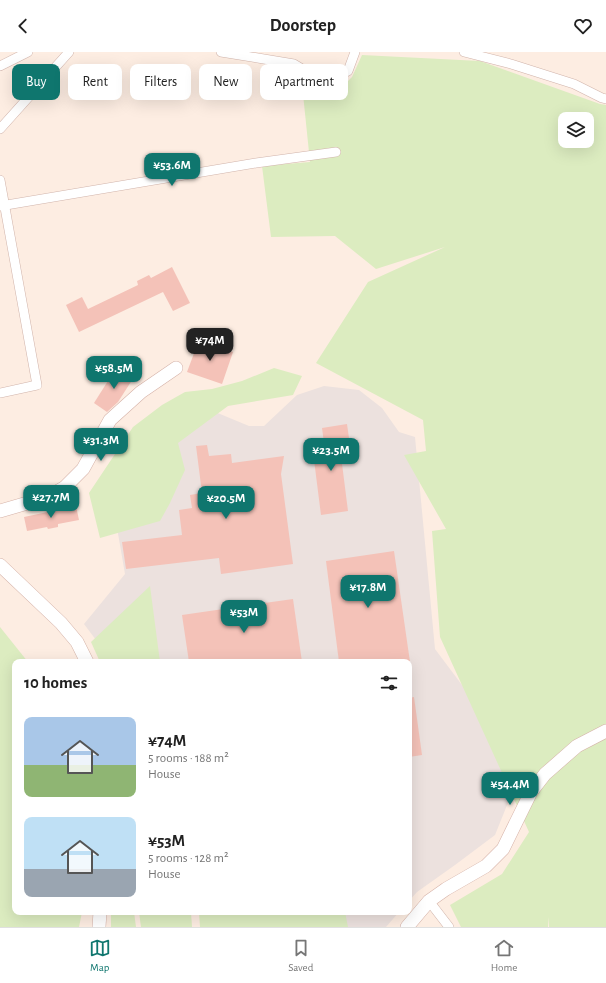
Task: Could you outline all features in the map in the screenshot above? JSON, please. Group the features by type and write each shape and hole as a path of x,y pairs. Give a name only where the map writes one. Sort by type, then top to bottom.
{"street":[{"path":"0,66 28,52"},
{"path":"0,129 69,52"},
{"path":"221,52 294,64 304,70 338,76 348,71 355,52"},
{"path":"464,52 511,64 574,84 606,99"},
{"path":"2,205 256,163 336,152"},
{"path":"0,180 2,205 37,385 0,393"},
{"path":"0,511 48,497 65,487 83,469 110,420 141,392 176,368"},
{"path":"0,565 61,623 77,642 86,659"},
{"path":"407,927 429,901 446,889 486,866 503,850 531,792 545,774 577,746 606,731"},
{"path":"429,901 448,927"},
{"path":"99,927 100,915"}],"shaded area":[{"path":"324,386 359,390 382,408 399,432 415,437 435,649 522,768 495,835 417,892 412,898 412,659 105,659 96,640 84,624 125,574 116,522 169,417 208,409 249,426 264,426 297,395"},
{"path":"239,915 396,915 386,927 248,927"}],"green space":[{"path":"362,55 480,61 606,105 606,927 549,927 548,917 548,927 461,927 450,905 502,874 529,832 440,637 432,531 446,529 404,455 426,451 423,420 316,363 368,282 445,247 376,269 335,236 271,237 262,166 310,162 304,100 348,100 348,81 352,77"},
{"path":"274,368 302,376 293,395 228,406 178,443 185,470 160,521 100,538 89,493 133,427 162,405 185,392 212,389 242,381"},
{"path":"150,586 160,659 99,659 91,642"},
{"path":"0,627 26,659 12,659 12,915 81,915 79,927 0,927"},
{"path":"111,915 134,915 136,927 111,927"},
{"path":"139,915 191,915 192,927 141,927"},
{"path":"199,915 346,915 348,927 200,927"}],"building":[{"path":"172,267 190,303 173,311 163,292 79,332 66,305 82,297 88,309 138,285 137,281 149,275 151,278"},
{"path":"199,340 233,352 222,384 187,372"},
{"path":"129,371 134,377 118,402 107,412 94,403 113,373"},
{"path":"347,424 349,438 339,440 348,511 321,515 313,452 325,450 322,428"},
{"path":"207,445 209,456 231,454 232,463 284,456 281,474 293,564 221,574 219,558 126,569 122,542 182,535 179,510 192,508 190,495 202,493 196,446"},
{"path":"76,506 79,520 58,524 58,527 48,529 47,527 27,531 24,517"},
{"path":"394,551 410,659 339,659 326,561"},
{"path":"293,599 302,659 189,659 182,615"},
{"path":"412,697 414,697 422,755 412,757"}]}
